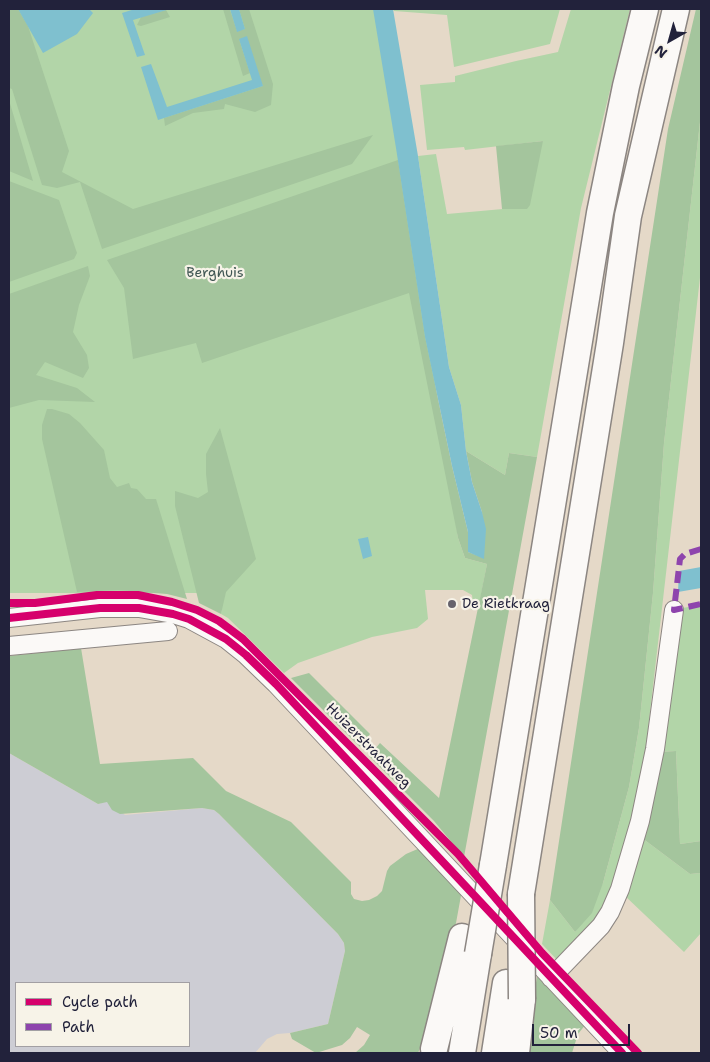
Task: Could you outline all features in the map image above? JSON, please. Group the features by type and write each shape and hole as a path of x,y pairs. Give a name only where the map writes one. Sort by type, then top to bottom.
{"highway":[{"path":"434,1049 470,946 493,865 600,213 626,86 645,9"},
{"path":"516,1053 514,991 521,894 628,216 676,9"},
{"path":"462,1053 470,946"},
{"path":"495,1053 514,991"}],"street":[{"name":"Huizerstraatweg","path":"9,618 100,608 138,608 189,619 226,639 276,684 622,1053"},
{"path":"550,978 601,926 610,912 620,889 640,821 655,749 674,610"},
{"path":"62,613 66,639"},
{"path":"9,646 66,639 168,631"}],"shaded area":[{"path":"9,753 98,804 107,801 125,815 202,808 214,810 338,934 344,943 345,951 328,1024 290,1033 277,1034 267,1039 255,1053 9,1053"}],"green space":[{"name":"Berghuis","path":"9,9 380,9 458,538 465,558 487,564 478,610 471,610 473,604 472,595 463,590 425,590 428,619 417,628 372,637 298,663 284,673 228,618 221,614 222,605 197,593 9,593"},
{"path":"9,9 18,9 28,26 69,151 62,172 133,209 373,135 352,164 102,249 80,182 57,188 42,185 12,89 9,88"},
{"path":"223,9 230,10 237,31 245,29 239,9 249,9 273,84 271,105 255,112 225,104 224,109 193,113 165,126 164,118 263,86 239,39 250,73 243,76"},
{"path":"393,9 560,9 550,44 454,67 447,15 394,11"},
{"path":"571,9 630,9 581,208 537,457 509,453 505,475 466,451 461,405 449,367 418,156 436,154 447,214 503,209 543,141 465,150 464,147 427,150 420,85 455,82 455,76 558,52"},
{"path":"696,9 701,9 701,113 664,443 653,593 639,728 629,787 603,883 592,913 575,932 550,900 668,129"},
{"path":"166,10 170,17 141,26 137,25 141,17"},
{"path":"9,100 33,181 9,171"},
{"path":"701,113 701,269 645,756 633,822 605,908 559,962 542,944 550,900 575,932 603,883 629,787 639,728 653,593 664,443"},
{"path":"543,141 530,205 527,209 502,209 496,146"},
{"path":"398,160 425,337 468,532 468,552 484,558 482,512 472,482 466,451 505,475 509,453 537,457 464,857 434,821 369,756 380,743 439,798 487,564 465,558 458,538 409,293 202,363 196,343 133,359 124,288 107,260"},
{"path":"9,181 59,200 77,253 74,259 9,282"},
{"path":"88,266 90,276 79,305 73,332 87,355 89,368 83,378 45,362 36,375 77,388 95,402 39,400 9,408 9,294"},
{"path":"47,409 69,414 80,423 104,450 110,478 117,487 129,483 131,488 137,489 146,499 156,499 187,599 167,594 118,590 77,592 42,439 42,425"},
{"path":"220,428 256,559 226,592 221,614 199,603 175,506 175,491 198,498 208,492 206,454"},
{"path":"701,605 701,841 680,844 676,751 659,752 676,609"},
{"path":"81,648 100,764 193,758 226,791 291,822 351,882 351,894 354,899 362,901 377,896 382,891 390,866 406,854 420,848 462,890 456,923 432,1020 418,1053 355,1053 364,1045 370,1035 357,1027 350,1038 342,1045 316,1053 292,1039 290,1033 328,1024 345,951 344,943 338,934 214,810 202,808 120,814 112,810 107,802 98,804 9,753 9,656"},
{"path":"309,673 370,734 360,747 291,678"},
{"path":"676,751 680,844 701,841 701,873 690,874 642,838 659,752"},
{"path":"642,838 690,874 701,873 701,933 684,952 624,895"},
{"path":"538,973 586,1024 578,1034 572,1053 527,1053 530,1011"}],"water":[{"path":"18,9 89,9 93,13 77,34 43,53"},
{"path":"135,9 170,9 133,20 145,55 137,57 122,13"},
{"path":"230,9 239,9 245,29 237,32"},
{"path":"373,9 393,9 418,156 449,367 461,405 466,451 472,482 486,529 484,559 468,552 468,532 425,337"},
{"path":"247,36 263,86 158,120 141,67 151,64 167,107 252,80 239,39"},
{"path":"368,537 372,556 363,559 358,539"},
{"path":"701,567 701,588 678,592 679,571"}],"marked path":[{"path":"701,549 685,554 680,559 674,610 701,604"}],"cycle path":[{"path":"9,603 35,603 97,595 138,595 172,602 197,610 219,621 243,639 458,854 542,953 638,1053"},
{"path":"9,618 100,608 139,608 189,619 226,639 276,684 622,1053"}],"place":[{"name":"De Rietkraag","path":"452,604"}]}
